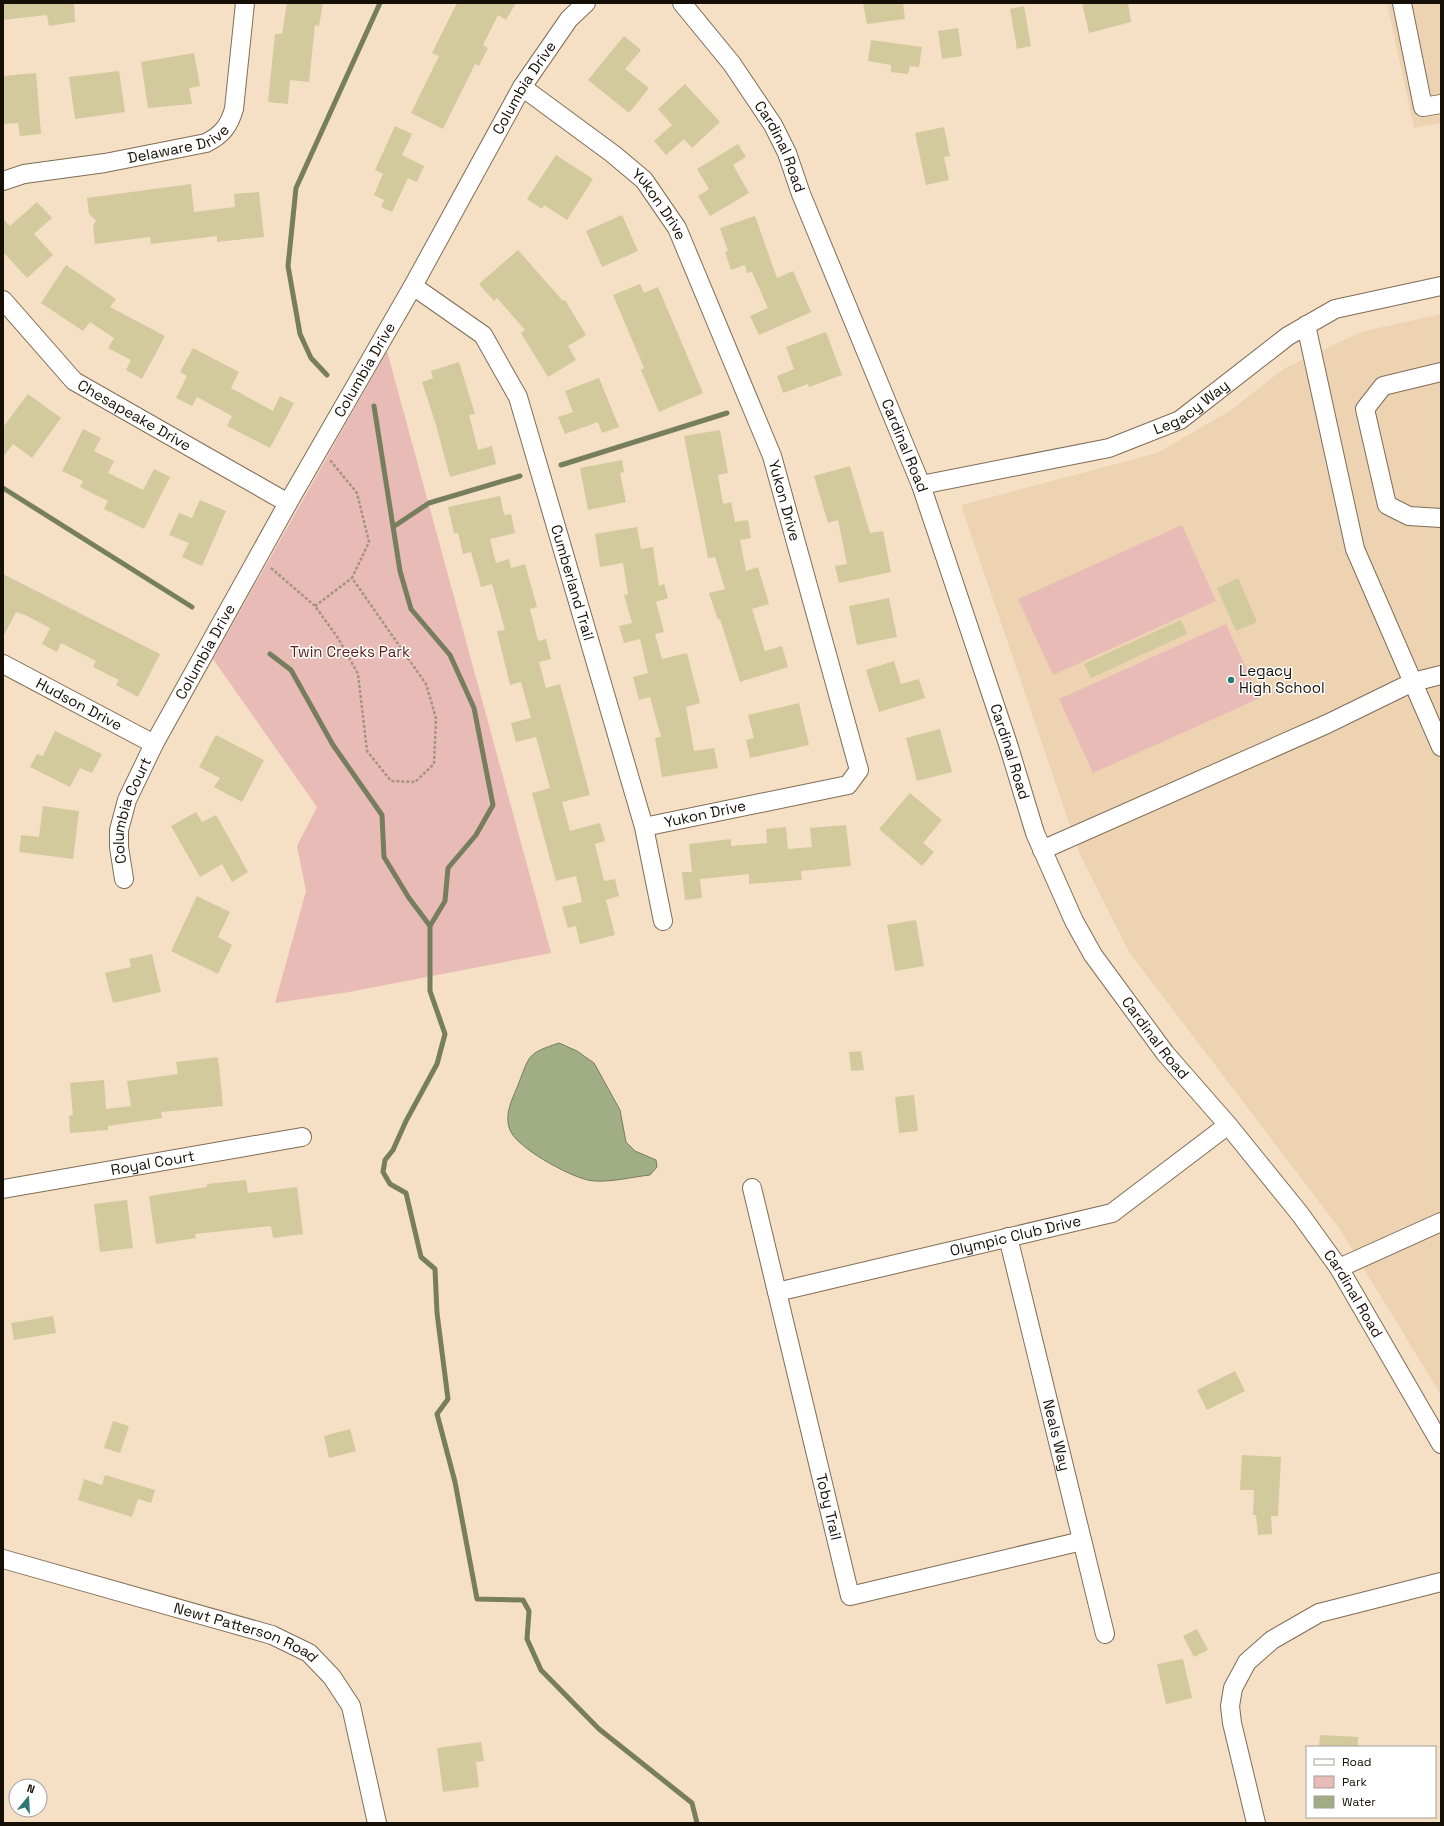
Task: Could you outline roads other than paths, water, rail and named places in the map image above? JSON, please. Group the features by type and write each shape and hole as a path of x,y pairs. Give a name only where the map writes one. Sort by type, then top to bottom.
{"street":[{"name":"Delaware Drive","path":"3,181 24,174 105,163 206,143 216,138 223,132 231,121 234,109 245,3"},
{"name":"Columbia Drive","path":"154,744 288,503 413,286 522,87 569,19 586,3"},
{"name":"Cardinal Road","path":"682,3 732,64 773,125 786,153 801,194 921,485 1008,744 1035,833 1074,921 1093,955 1165,1054 1228,1125 1300,1214 1339,1268 1441,1444"},
{"path":"1402,3 1423,107 1441,104"},
{"name":"Yukon Drive","path":"522,87 613,154 644,180 677,228 772,456 860,770 848,785 644,827"},
{"name":"Cumberland Trail","path":"413,286 483,335 518,397 644,827 663,921"},
{"name":"Legacy Way","path":"921,485 1109,448 1180,420 1288,336 1335,309 1441,286"},
{"name":"Chesapeake Drive","path":"3,300 74,381 288,503"},
{"path":"1306,325 1355,549 1441,747"},
{"path":"1441,372 1383,386 1365,408 1387,505 1409,516 1441,518"},
{"name":"Hudson Drive","path":"3,664 154,744"},
{"path":"1042,850 1327,724 1413,682 1441,675"},
{"name":"Columbia Court","path":"124,879 119,847 119,830 128,800 154,744"},
{"name":"Olympic Club Drive","path":"777,1292 1112,1213 1228,1125"},
{"name":"Royal Court","path":"3,1189 302,1137"},
{"name":"Toby Trail","path":"752,1188 850,1596 1082,1541"},
{"path":"1339,1268 1441,1222"},
{"name":"Neals Way","path":"1008,1237 1105,1634"},
{"name":"Newt Patterson Road","path":"3,1559 272,1635 309,1653 332,1677 351,1706 377,1823"},
{"path":"1256,1823 1232,1723 1230,1706 1233,1688 1247,1662 1272,1640 1319,1613 1441,1582"}],"water":[{"path":"559,1043 577,1051 594,1063 620,1110 626,1142 635,1151 656,1160 657,1167 650,1175 609,1181 586,1180 562,1170 536,1155 516,1139 511,1132 508,1120 509,1108 528,1061 540,1050"}],"waterway":[{"path":"327,375 311,358 300,334 288,266 296,188 380,3"},
{"path":"374,406 400,571 411,609 450,655 474,708 493,805 476,835 448,868 445,901 430,926 430,991 445,1034 437,1064 406,1121 393,1150 385,1160 383,1172 390,1184 406,1193 421,1257 435,1269 437,1313 448,1399 437,1414 455,1482 477,1599 523,1600 529,1611 527,1639 541,1670 599,1729 692,1803 697,1823"},
{"path":"561,465 727,413"},
{"path":"393,527 429,503 520,476"},
{"path":"3,488 192,607"},
{"path":"270,654 291,670 333,745 382,815 384,857 409,898 430,926"}],"place":[{"name":"Legacy High School","path":"1231,680"}],"park label":[{"name":"Twin Creeks Park","path":"350,652"}]}
